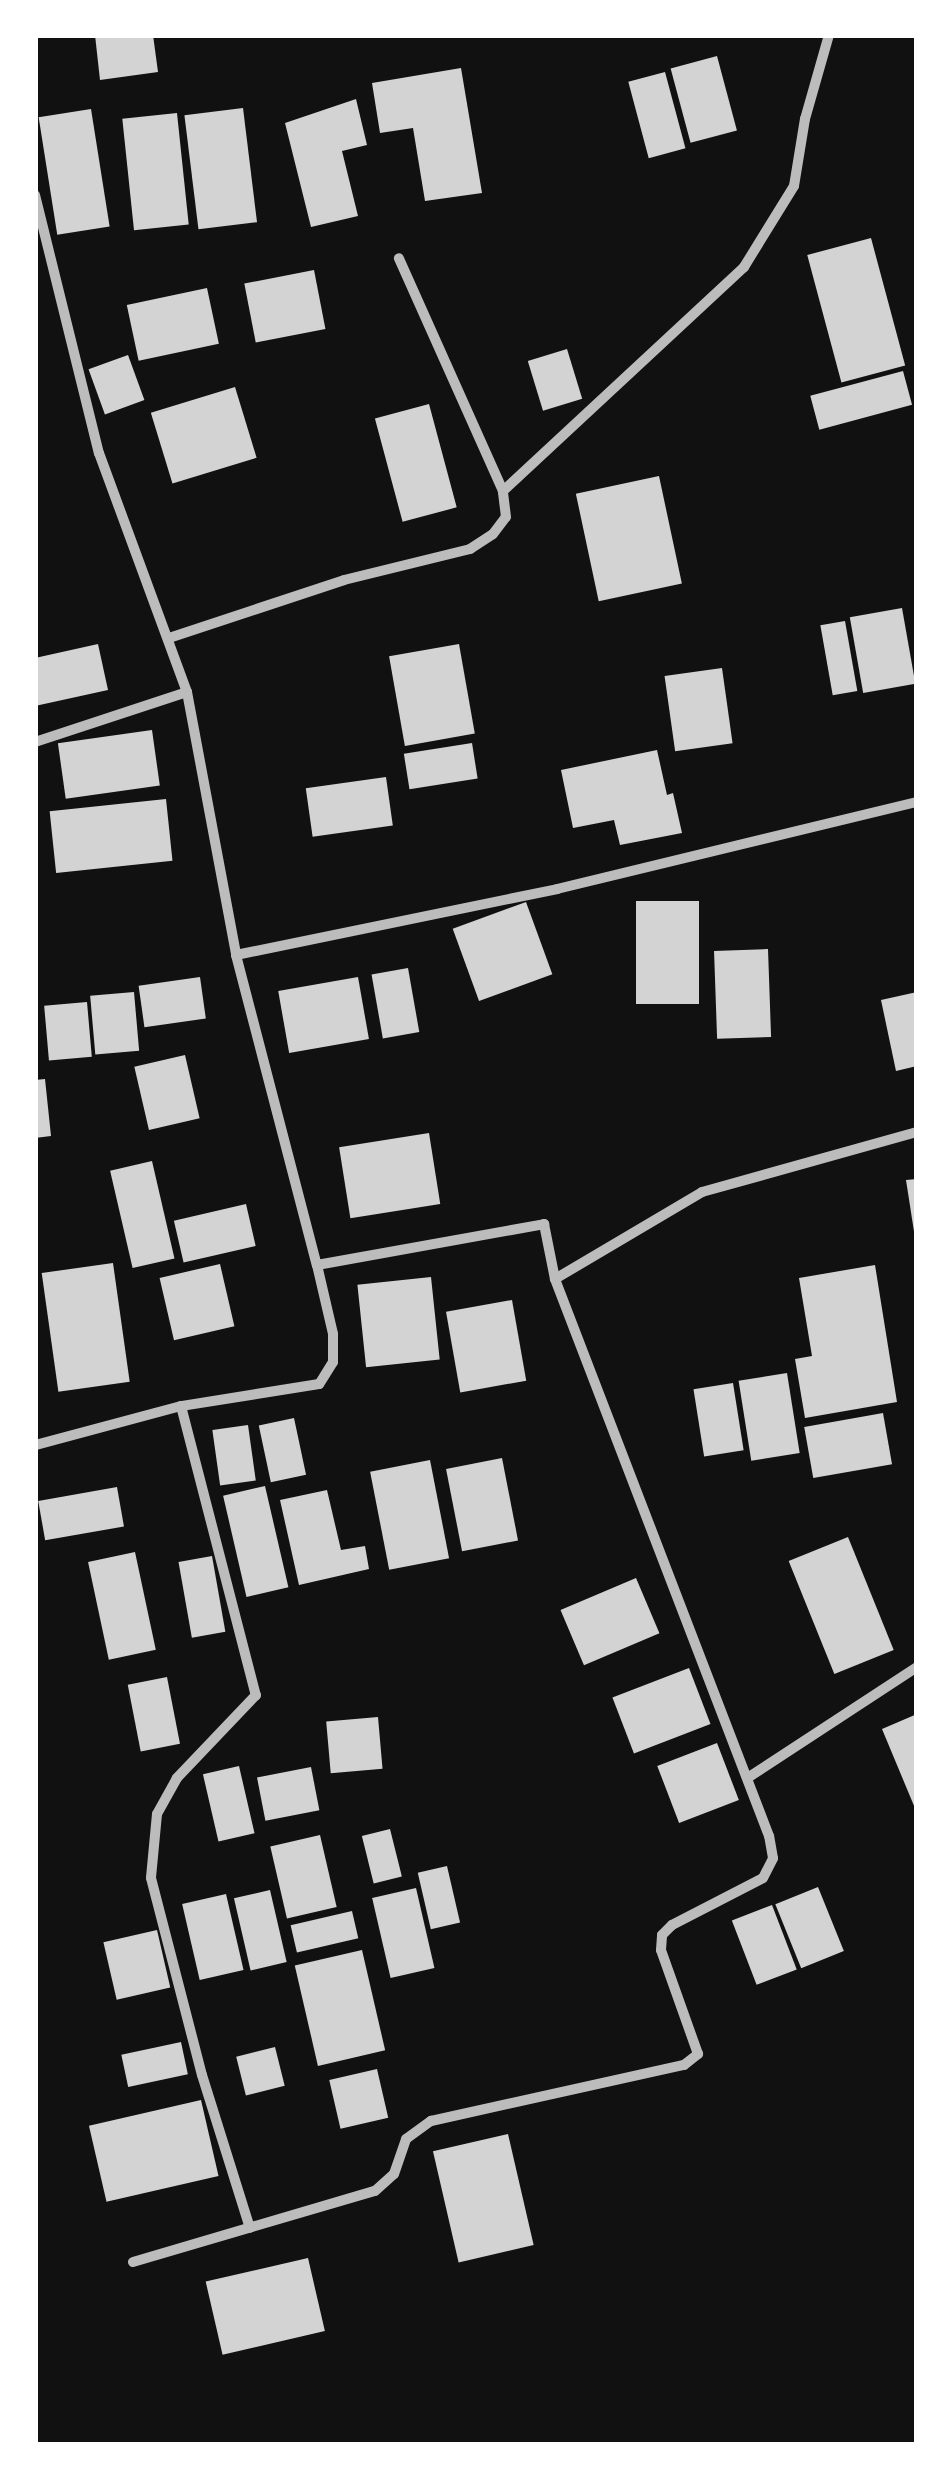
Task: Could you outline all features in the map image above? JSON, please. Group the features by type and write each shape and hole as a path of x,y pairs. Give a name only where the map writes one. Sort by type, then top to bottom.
{"street":[{"path":"503,491 744,267 794,186 806,119 830,35"},
{"path":"35,195 99,453 186,692 236,954 333,1334 333,1362 319,1384 182,1406 35,1445"},
{"path":"168,638 344,580 470,549 493,534 506,517 503,491 399,258"},
{"path":"35,742 186,692"},
{"path":"236,954 556,890 917,802"},
{"path":"556,1279 702,1192 917,1132"},
{"path":"134,2262 375,2192 394,2174 406,2139 431,2120 692,2061 698,2054 661,1950 662,1935 672,1925 762,1878 773,1858 748,1777 660,1560 556,1279 544,1224 317,1266"},
{"path":"182,1406 256,1694 177,1778 156,1814 151,1878 202,2075 250,2228"},
{"path":"748,1777 917,1667"}],"building":[{"path":"95,35 153,35 158,72 100,80"},
{"path":"717,56 737,130 691,143 671,68"},
{"path":"461,68 482,193 425,201 413,128 380,133 372,83"},
{"path":"665,72 685,148 649,158 628,82"},
{"path":"356,99 367,145 342,151 358,216 311,227 285,123"},
{"path":"243,108 257,222 198,229 184,115"},
{"path":"91,109 110,227 57,235 39,117"},
{"path":"177,113 189,224 134,230 122,119"},
{"path":"871,238 905,366 841,383 807,255"},
{"path":"314,270 325,329 256,342 244,284"},
{"path":"207,288 219,344 139,361 127,305"},
{"path":"567,349 582,399 543,411 528,361"},
{"path":"128,355 144,400 105,414 89,369"},
{"path":"903,371 912,405 819,430 810,396"},
{"path":"235,387 257,458 172,483 151,413"},
{"path":"429,404 457,507 403,522 375,418"},
{"path":"659,476 682,584 599,601 576,494"},
{"path":"902,608 915,684 863,693 850,617"},
{"path":"845,621 857,691 833,695 820,625"},
{"path":"98,644 108,690 35,706 35,658"},
{"path":"459,644 475,734 405,746 389,656"},
{"path":"722,668 733,743 675,751 665,676"},
{"path":"152,730 160,785 66,799 58,743"},
{"path":"472,743 478,779 409,789 404,754"},
{"path":"657,750 667,795 673,793 682,833 620,845 614,820 573,828 561,770"},
{"path":"386,777 393,826 313,837 306,788"},
{"path":"166,799 172,861 56,873 50,811"},
{"path":"636,901 699,901 699,1004 636,1004"},
{"path":"526,902 552,974 479,1001 453,929"},
{"path":"768,949 771,1037 717,1039 714,951"},
{"path":"408,968 419,1032 383,1038 372,974"},
{"path":"200,977 206,1019 144,1027 139,986"},
{"path":"358,977 369,1039 289,1053 278,991"},
{"path":"134,992 139,1051 95,1055 90,996"},
{"path":"917,992 917,1066 896,1071 881,1000"},
{"path":"87,1002 92,1057 49,1061 44,1006"},
{"path":"185,1055 200,1118 149,1130 134,1067"},
{"path":"45,1079 51,1136 35,1138 35,1080"},
{"path":"429,1133 440,1204 350,1218 339,1147"},
{"path":"152,1161 174,1258 133,1268 110,1171"},
{"path":"917,1179 917,1238 915,1238 906,1180"},
{"path":"246,1204 256,1246 184,1263 174,1221"},
{"path":"113,1263 130,1382 58,1392 42,1273"},
{"path":"220,1264 234,1326 174,1340 160,1278"},
{"path":"875,1265 897,1402 805,1418 795,1359 812,1356 799,1278"},
{"path":"431,1277 440,1360 366,1367 357,1285"},
{"path":"512,1300 526,1381 460,1392 446,1312"},
{"path":"787,1373 800,1453 751,1461 739,1381"},
{"path":"733,1383 744,1450 704,1456 693,1389"},
{"path":"883,1413 892,1464 813,1478 804,1427"},
{"path":"294,1418 306,1475 271,1482 259,1425"},
{"path":"248,1425 256,1480 220,1485 212,1430"},
{"path":"502,1458 518,1540 462,1551 446,1469"},
{"path":"430,1460 449,1558 389,1570 370,1472"},
{"path":"265,1486 288,1587 246,1597 223,1496"},
{"path":"117,1487 124,1526 45,1540 38,1501"},
{"path":"327,1490 341,1550 365,1546 369,1569 299,1585 280,1500"},
{"path":"848,1537 894,1650 834,1674 789,1561"},
{"path":"135,1552 156,1650 109,1660 88,1562"},
{"path":"212,1556 225,1632 192,1638 179,1562"},
{"path":"636,1578 659,1633 584,1665 561,1610"},
{"path":"689,1668 711,1724 634,1753 612,1697"},
{"path":"167,1677 180,1744 141,1751 128,1685"},
{"path":"917,1714 917,1813 882,1729"},
{"path":"378,1717 383,1769 331,1773 326,1722"},
{"path":"717,1743 739,1800 679,1823 657,1766"},
{"path":"239,1766 255,1833 218,1842 203,1774"},
{"path":"311,1767 319,1810 265,1821 257,1777"},
{"path":"390,1829 402,1877 374,1884 362,1836"},
{"path":"320,1835 337,1907 287,1919 270,1846"},
{"path":"447,1866 460,1923 431,1929 418,1873"},
{"path":"818,1887 844,1951 801,1968 775,1904"},
{"path":"416,1888 434,1968 391,1978 372,1898"},
{"path":"270,1890 287,1962 251,1970 234,1898"},
{"path":"226,1894 244,1970 200,1980 182,1904"},
{"path":"772,1905 797,1969 757,1985 732,1920"},
{"path":"352,1911 358,1938 297,1952 291,1925"},
{"path":"157,1930 170,1987 117,2000 103,1942"},
{"path":"362,1950 385,2050 318,2066 295,1966"},
{"path":"181,2042 188,2074 128,2087 121,2055"},
{"path":"275,2047 285,2086 246,2095 236,2057"},
{"path":"377,2069 388,2118 341,2129 329,2080"},
{"path":"201,2100 219,2176 106,2202 89,2126"},
{"path":"508,2134 534,2245 459,2262 433,2151"},
{"path":"308,2258 325,2331 223,2355 206,2282"}]}
